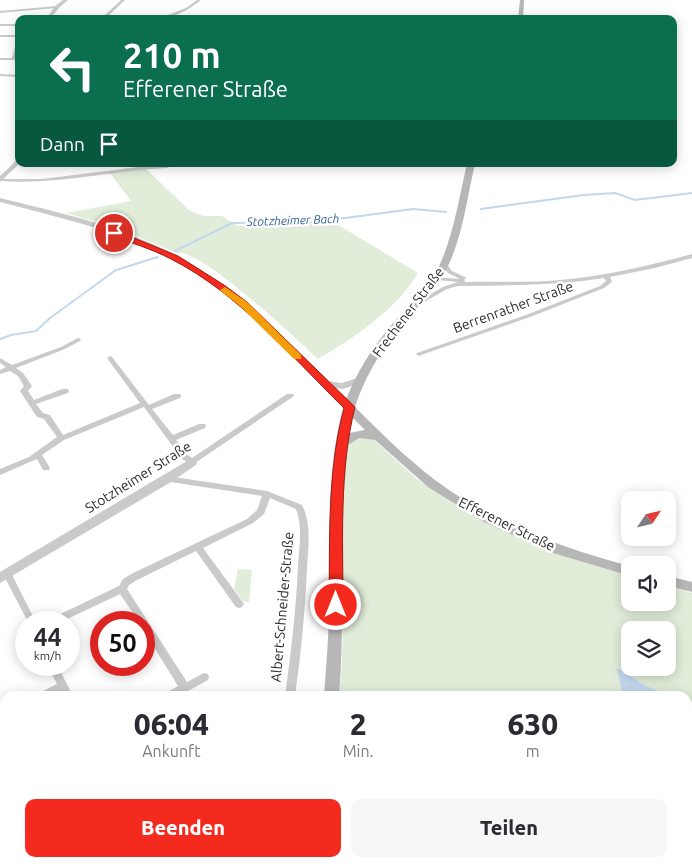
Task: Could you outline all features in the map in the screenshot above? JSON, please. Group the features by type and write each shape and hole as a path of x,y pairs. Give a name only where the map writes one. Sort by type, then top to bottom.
{"main road":[{"path":"520,15 522,0"},
{"name":"Frechener Straße","path":"331,691 336,635 337,488 342,444 349,407 360,380 386,338 417,304 437,278 456,234 469,167"},
{"name":"Efferener Straße","path":"349,407 409,466 445,493 471,509 532,538 572,554 621,568"},
{"path":"342,444 350,436 359,433 379,437"},
{"path":"676,582 692,587"}],"street":[{"path":"51,15 56,7 66,0"},
{"path":"106,15 123,0"},
{"path":"170,15 187,9 200,0"},
{"path":"0,12 56,7"},
{"path":"0,25 15,25"},
{"path":"0,38 15,37"},
{"path":"0,59 15,59"},
{"path":"0,75 15,76"},
{"path":"0,180 15,164"},
{"path":"0,180 30,182 144,168 167,167"},
{"name":"Efferener Straße","path":"0,200 79,222 136,241 191,266 243,304 349,407"},
{"name":"Berrenrather Straße","path":"417,304 452,286 484,283 540,283 607,277 639,271 692,256"},
{"name":"Berrenrather Straße","path":"444,264 454,275 484,283"},
{"name":"Berrenrather Straße","path":"419,354 528,316 602,287 609,282 607,277"},
{"name":"Berrenrather Straße","path":"437,278 484,283"},
{"path":"0,372 63,348 78,340"},
{"path":"110,358 185,457 192,462"},
{"path":"0,360 21,375 28,386 24,391 40,415 47,416 61,438"},
{"path":"325,384 343,386 360,380"},
{"path":"33,403 66,391"},
{"path":"0,472 38,455 61,438 177,396"},
{"name":"Stotzheimer Straße","path":"4,576 167,479 290,396"},
{"path":"171,439 202,426"},
{"path":"38,455 46,468"},
{"name":"Albert-Schneider-Straße","path":"167,479 267,494 299,506 304,518 298,640 291,691"},
{"path":"77,611 122,589 126,582 250,521 261,512 267,494"},
{"path":"198,546 239,604"},
{"path":"4,576 25,611"},
{"path":"122,589 136,611"},
{"path":"155,640 185,688"},
{"path":"58,676 66,691"},
{"path":"179,691 204,677"},
{"path":"53,691 63,686"}],"green space":[{"path":"145,168 190,211 204,216 222,216 238,226 335,223 418,273 386,311 346,342 318,359 249,297 207,265 120,229 66,213 131,201 110,173"},
{"path":"359,437 374,440 417,479 465,511 518,537 590,564 621,573 621,611 676,611 676,588 692,593 692,691 339,691 343,618 341,514 344,467 348,443"},
{"path":"238,569 252,570 249,602 244,602 234,589"}],"water":[{"path":"617,669 621,670 621,676 630,676 646,686 659,691 622,691"}],"waterway":[{"name":"Stotzheimer Bach","path":"481,209 584,195 615,193 635,200 692,193"},
{"name":"Stotzheimer Bach","path":"175,251 232,223 315,222 413,209 446,212"},
{"name":"Stotzheimer Bach","path":"0,339 11,335 36,331 50,318 116,270 158,257"}],"slow traffic":[{"path":"225,290 243,304 298,357"}],"route":[{"path":"114,233 144,243 175,257 221,287 271,330 349,407 344,426 337,488 336,605"}]}
